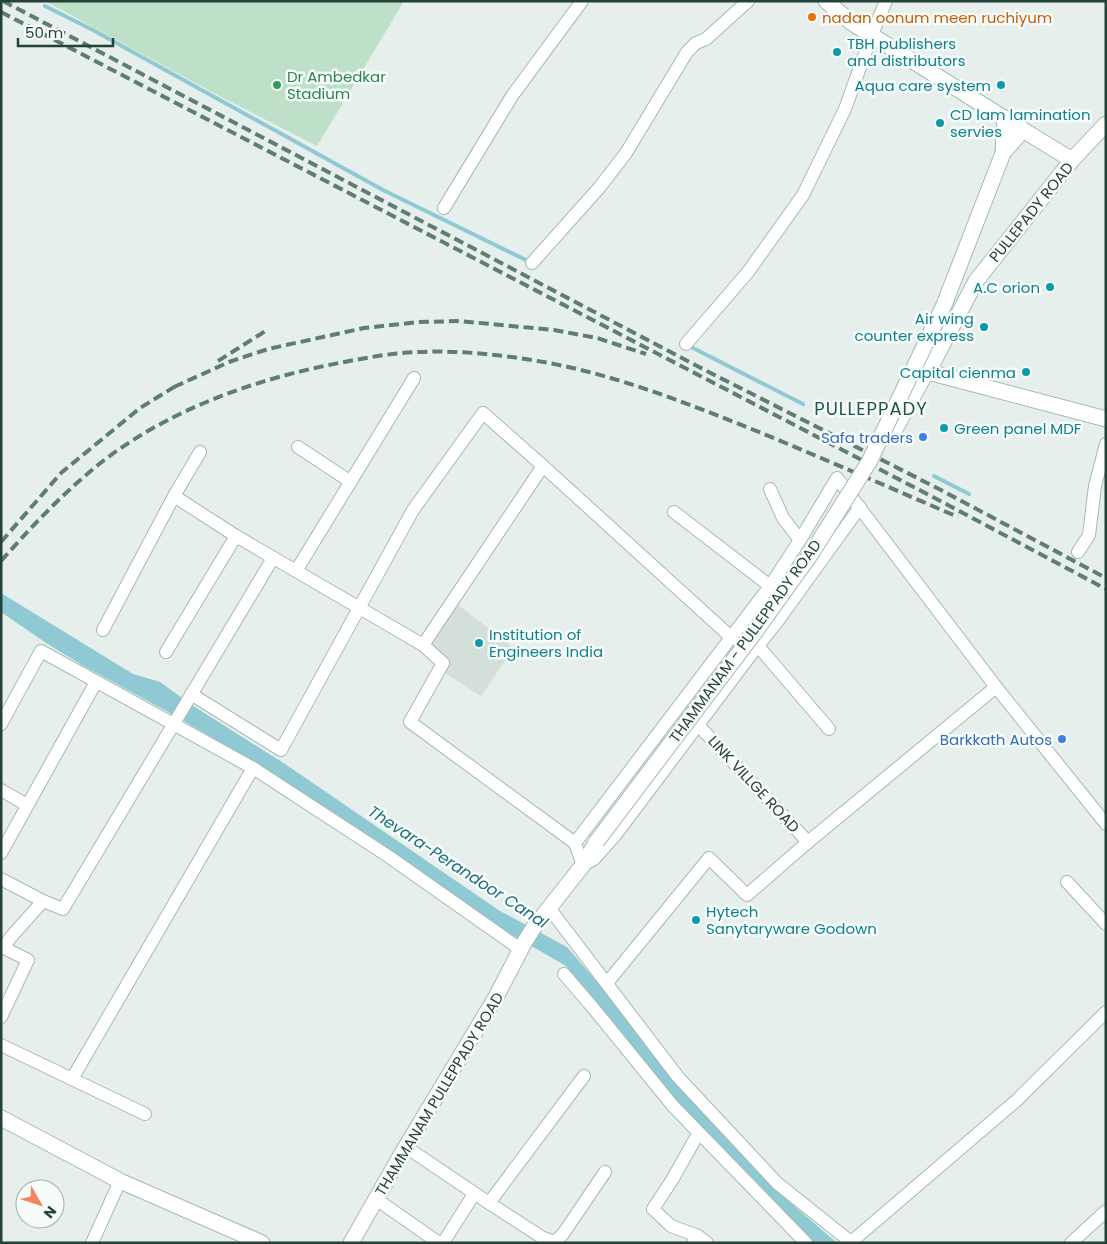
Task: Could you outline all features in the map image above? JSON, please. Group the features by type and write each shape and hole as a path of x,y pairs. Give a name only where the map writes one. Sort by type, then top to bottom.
{"main road":[{"path":"826,1 852,23 1072,160"},
{"path":"1003,153 1004,118"},
{"name":"PULLEPADY ROAD","path":"928,372 976,281 1072,160 1106,124"},
{"path":"1003,153 1023,130"},
{"name":"THAMMANAM - PULLEPPADY ROAD","path":"522,946 534,927 583,864 604,830 776,603 869,462 944,305 1003,153"},
{"path":"928,372 1106,419"},
{"name":"THAMMANAM PULLEPPADY ROAD","path":"351,1243 496,997 522,946"},
{"path":"1,1118 120,1181 262,1243"}],"street":[{"path":"444,208 512,96 582,1"},
{"path":"532,263 626,153 687,52 696,43 706,39 748,1"},
{"path":"686,344 748,272 803,195 845,109 886,1"},
{"name":"PULLEPADY ROAD","path":"893,436 928,372"},
{"path":"296,571 414,378"},
{"path":"189,697 281,750 413,510 483,413 732,638"},
{"path":"1078,552 1089,535 1094,486 1106,444"},
{"path":"298,447 351,482"},
{"path":"103,630 174,496 200,452"},
{"path":"423,645 543,466"},
{"path":"575,843 770,586 837,478 996,687 1105,820"},
{"path":"770,489 783,518 800,540"},
{"path":"174,496 236,536 423,645 443,663 410,722 575,843 583,864"},
{"path":"698,725 777,622 860,507"},
{"path":"674,512 770,586"},
{"path":"166,652 236,536"},
{"path":"1,879 43,901 63,909 273,558"},
{"path":"758,646 828,729"},
{"path":"1,724 41,652 96,682 175,720 253,768 522,946"},
{"path":"1,853 96,682"},
{"name":"LINK VILLGE ROAD","path":"583,864 594,859 617,833 698,725 808,842 996,687"},
{"path":"72,1079 253,768"},
{"path":"1,790 27,805"},
{"path":"607,983 709,858 747,895 808,842"},
{"path":"1067,882 1106,924"},
{"path":"1,1017 28,960 4,948 10,938 43,901"},
{"path":"549,908 678,1077 777,1183 851,1242 1016,1100 1106,1012"},
{"path":"564,974 594,1008 672,1106 806,1243"},
{"path":"1,1045 145,1114"},
{"path":"489,1204 584,1076"},
{"path":"698,1134 672,1180 652,1209 671,1226 699,1240"},
{"path":"406,1147 489,1204 543,1238 555,1242 563,1234 605,1172"},
{"path":"92,1243 120,1181"},
{"path":"376,1199 441,1243 474,1194"},
{"path":"1072,1243 1106,1211"}],"shaded area":[{"path":"453,601 514,648 481,696 439,669 425,642"}],"green space":[{"name":"Dr Ambedkar Stadium","path":"404,1 317,146 223,98 47,2"}],"water":[{"name":"Thevara-Perandoor Canal","path":"1,593 133,674 160,682 195,707 285,764 500,911 567,947 777,1191 837,1243 813,1243 704,1135 566,966 497,926 389,849 252,761 46,643 1,612"}],"waterway":[{"path":"45,6 93,30 383,190 530,262"},
{"path":"693,348 803,404"},
{"path":"934,476 969,494"}],"railway":[{"path":"3,1 699,367 939,489 1106,578"},
{"path":"1,12 1106,589"},
{"path":"174,387 229,362 268,349 364,328 419,322 459,321 554,330 597,338 646,354"},
{"path":"218,361 267,330"},
{"path":"1,561 50,509 103,461 129,443 185,411 245,387 276,378 339,363 398,353 417,352 466,352 516,358 577,369 631,384 764,434 958,517"},
{"path":"1,542 61,473 140,408 179,384"}],"place":[{"name":"nadan oonum meen ruchiyum","path":"812,17"},
{"name":"TBH publishers and distributors","path":"837,52"},
{"name":"Dr Ambedkar Stadium","path":"277,85"},
{"name":"Aqua care system","path":"1001,85"},
{"name":"CD lam lamination servies","path":"940,123"},
{"name":"A.C orion","path":"1050,287"},
{"name":"Air wing counter express","path":"984,327"},
{"name":"Capital cienma","path":"1026,372"},
{"name":"Green panel MDF","path":"944,428"},
{"name":"Safa traders","path":"923,437"},
{"name":"Institution of Engineers India","path":"479,643"},
{"name":"Barkkath Autos","path":"1062,739"},
{"name":"Hytech Sanytaryware Godown","path":"696,920"}],"district":[{"name":"PULLEPPADY","path":"871,408"}]}
